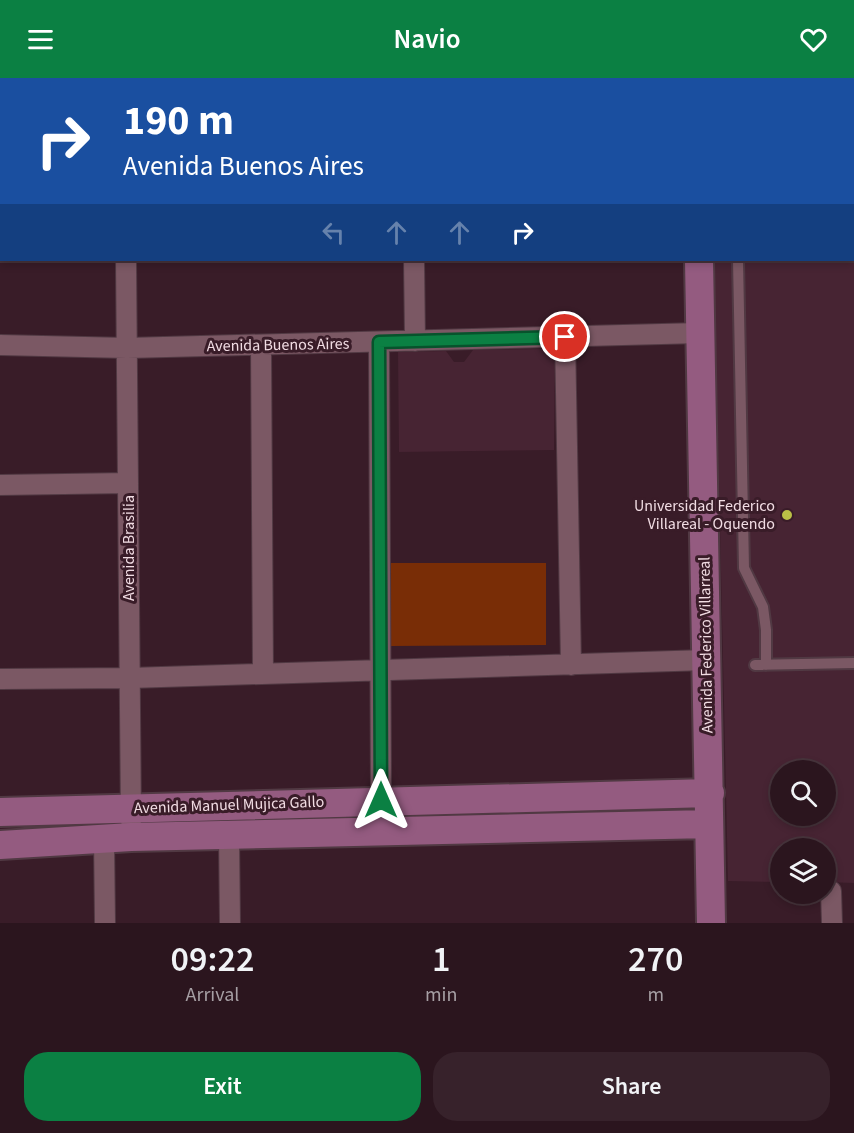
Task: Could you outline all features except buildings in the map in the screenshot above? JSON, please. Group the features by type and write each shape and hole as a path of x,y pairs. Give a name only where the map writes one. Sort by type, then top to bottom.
{"street":[{"name":"Avenida Brasilia","path":"105,923 118,838 131,808 126,261"},
{"path":"414,261 415,341"},
{"name":"Avenida Federico Villarreal","path":"699,261 711,923"},
{"name":"Avenida Buenos Aires","path":"0,345 127,348 700,333"},
{"path":"565,337 571,665"},
{"path":"379,342 381,800"},
{"path":"261,345 262,674"},
{"path":"0,485 128,483"},
{"path":"0,679 130,678 706,660"},
{"name":"Avenida Manuel Mujica Gallo","path":"0,812 381,800 710,793"},
{"name":"Avenida Manuel Mujica Gallo","path":"0,845 118,838 709,824"},
{"path":"229,836 230,923"},
{"path":"831,904 832,923"}],"lane":[{"path":"738,261 744,568 763,608 766,630 760,665 854,663"}],"shaded area":[{"name":"Universidad Federico Villareal - Oquendo","path":"714,261 854,261 854,883 836,882 836,838 770,838 770,882 728,881"},
{"path":"555,349 554,450 399,452 398,352 446,351 454,362 464,362 473,350"},
{"path":"390,563 546,563 546,645 390,646"}],"place":[{"name":"Universidad Federico Villareal - Oquendo","path":"787,515"}],"route":[{"path":"381,800 379,342 565,337"}]}
